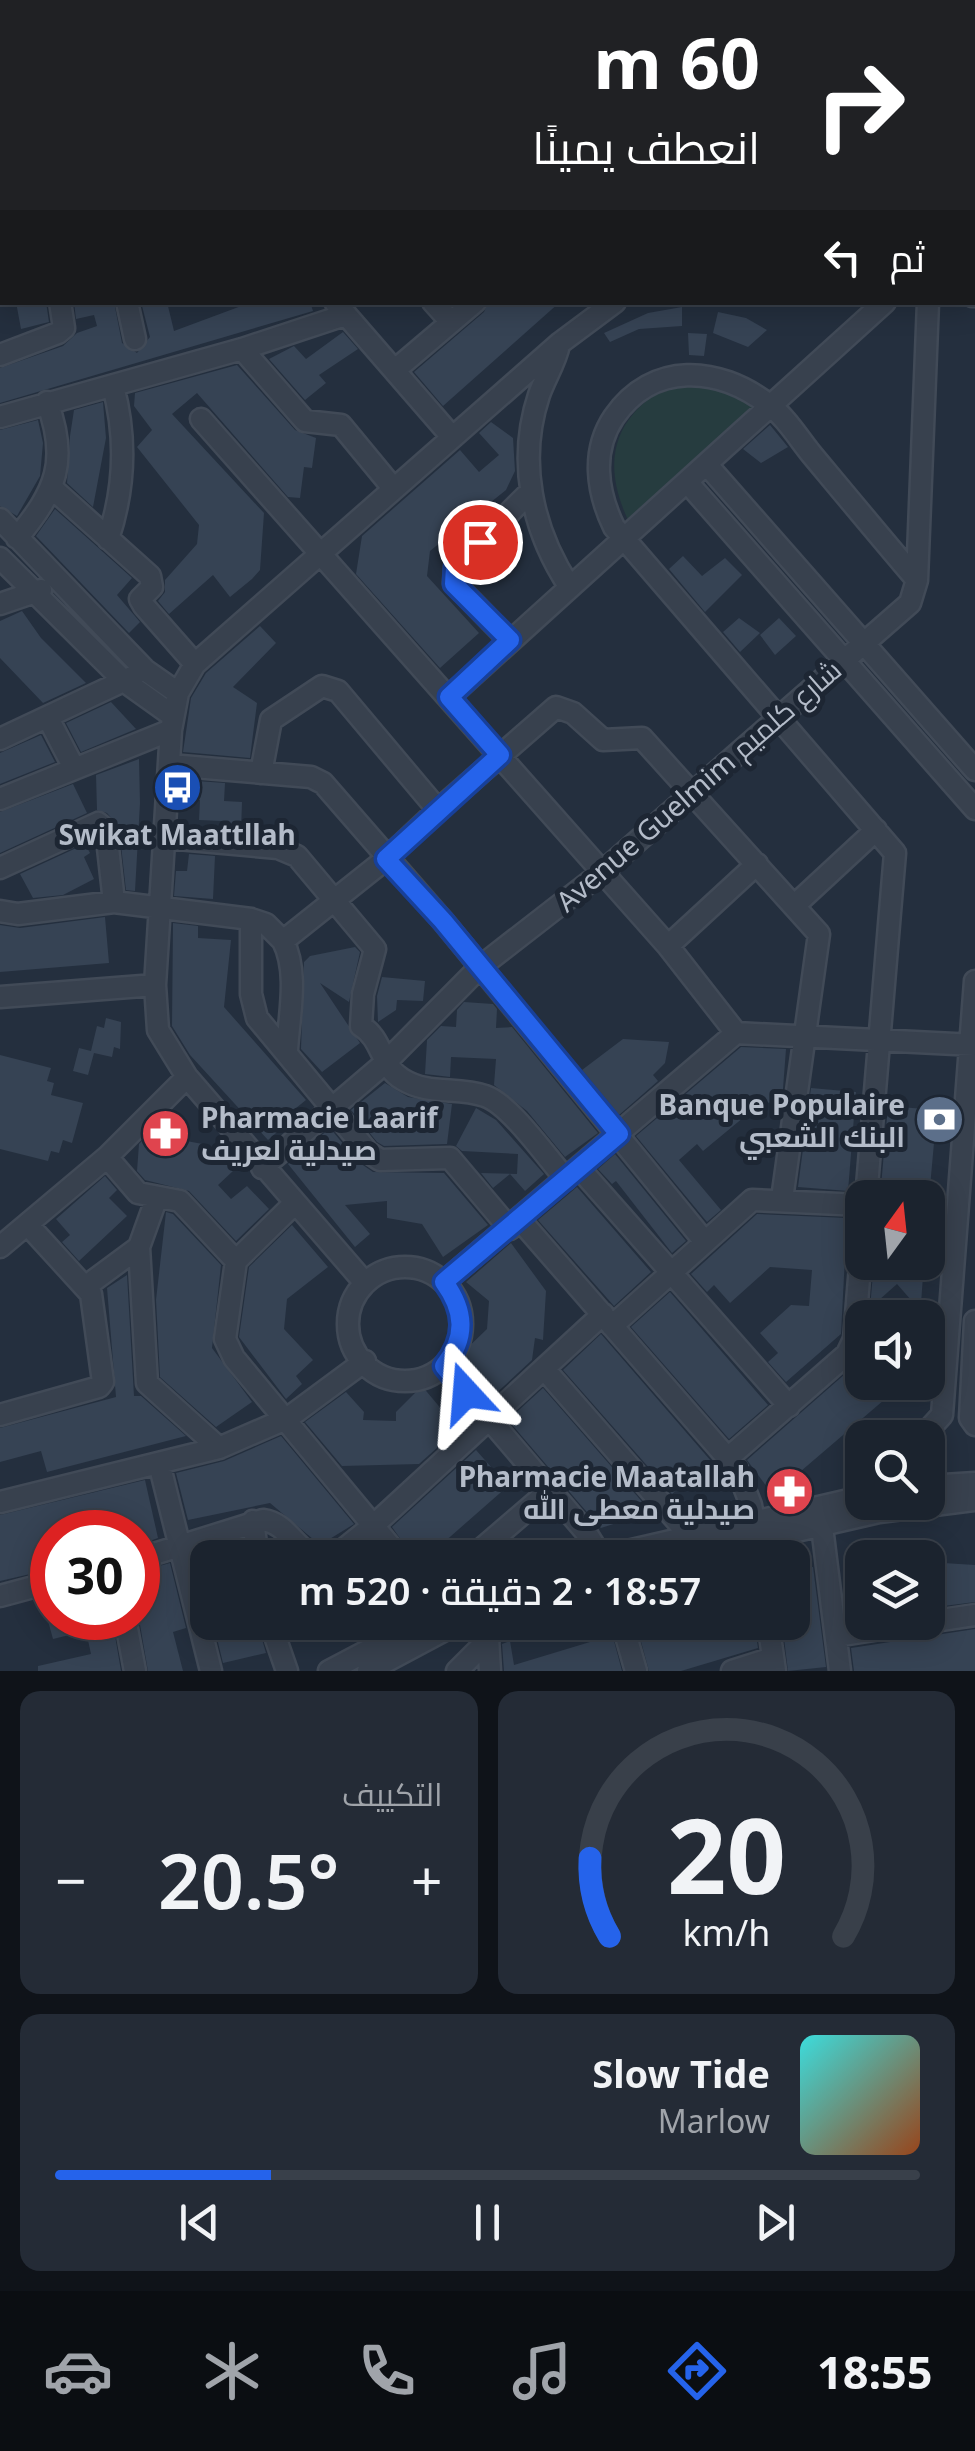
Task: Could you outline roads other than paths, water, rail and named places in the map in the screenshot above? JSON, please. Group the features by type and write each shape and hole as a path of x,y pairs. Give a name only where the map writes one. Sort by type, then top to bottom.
{"street":[{"path":"0,355 58,334 64,328 60,305"},
{"path":"128,305 134,339"},
{"path":"436,305 451,322"},
{"path":"395,370 471,305"},
{"path":"365,1283 187,1077 158,1030 155,985 172,723 178,692 195,664 319,552 560,343 612,305"},
{"path":"449,697 708,466 881,305"},
{"path":"917,580 928,305"},
{"path":"0,417 242,349 340,309 452,437"},
{"path":"560,343 536,409 531,492 543,543 569,586"},
{"path":"242,349 305,420 341,426 393,488"},
{"path":"867,1180 895,853 623,540 604,505 598,470 609,425 630,399 668,376 700,373 735,384 772,406 917,580"},
{"path":"108,539 120,489 124,438 113,386"},
{"path":"17,538 52,488 58,431 46,402"},
{"path":"201,420 668,946 736,1033"},
{"path":"708,466 975,770"},
{"path":"688,483 975,809"},
{"path":"52,488 150,576 152,587 140,599 195,664"},
{"path":"510,640 454,584 453,576 455,567 531,492"},
{"path":"0,519 146,670 178,692"},
{"path":"0,558 124,682 172,723"},
{"name":"Avenue Guelmim شارع كلميم","path":"262,1168 385,1062 480,967 601,873 692,795 775,716 910,603 917,580"},
{"path":"0,604 59,582"},
{"path":"0,739 146,670"},
{"path":"261,773 270,720 314,688 330,688 338,691 438,810"},
{"path":"282,941 386,859 548,712 564,708 603,740 642,738 816,928 820,942 802,1035 782,1199"},
{"path":"48,718 72,766"},
{"path":"0,799 172,723"},
{"path":"170,765 316,778 480,967 706,1242"},
{"path":"0,868 98,822 106,830 114,902"},
{"path":"795,905 876,830"},
{"path":"167,838 288,851 375,949 363,994 361,1026 374,1034 385,1062 398,1077 426,1090 480,1094 498,1102 670,1275 789,1406"},
{"path":"668,946 756,864"},
{"path":"0,911 18,914 114,902 266,924 290,955 288,1050"},
{"path":"251,919 253,1008 257,1018 380,1160 450,1158 608,1320 728,1458 744,1485 757,1540"},
{"path":"937,1420 942,1415 975,980"},
{"path":"0,997 155,985"},
{"path":"444,1282 736,1033 972,1045"},
{"path":"0,1247 107,1158 187,1077"},
{"path":"107,1158 138,1193 180,1201 236,1261"},
{"path":"157,1197 139,1247 147,1382 218,1448"},
{"path":"355,1540 546,1370 670,1275 752,1200 845,1204"},
{"path":"294,1204 236,1261 225,1339 234,1358 288,1418 386,1540"},
{"path":"0,1415 103,1382 94,1303 28,1225"},
{"path":"85,1288 139,1247"},
{"path":"397,1268 415,1268 444,1282 462,1318 461,1336 444,1366 428,1376 394,1380 378,1374 353,1349 348,1332 348,1314 365,1283 397,1268"},
{"path":"728,1458 848,1354 854,1340 859,1280"},
{"path":"942,1415 972,1421 975,1322"},
{"path":"0,1502 218,1448 288,1418 364,1361"},
{"path":"444,1366 587,1540"},
{"path":"546,1370 691,1537"},
{"path":"160,1463 211,1671"},
{"path":"945,1485 975,1483"},
{"path":"492,1540 549,1491"},
{"path":"945,1502 975,1500"},
{"path":"757,1540 845,1504"},
{"path":"677,1540 757,1540 845,1518"},
{"path":"253,1521 256,1540"},
{"path":"160,1551 253,1521 280,1526 297,1540"},
{"path":"822,1526 840,1671"},
{"path":"0,1596 30,1588"},
{"path":"945,1619 975,1615"},
{"path":"836,1636 845,1635"},
{"path":"129,1640 135,1671"},
{"path":"276,1640 287,1671"},
{"path":"330,1671 388,1640"},
{"path":"368,1671 426,1640"},
{"path":"458,1671 481,1640"},
{"path":"488,1640 490,1671"},
{"path":"627,1640 636,1671"},
{"path":"732,1671 774,1665 771,1640"}],"place":[{"name":"Swikat Maattllah","path":"177,787"},
{"name":"Banque Populaire البنك الشعبي","path":"940,1120"},
{"name":"Pharmacie Laarif صيدلية لعريف","path":"166,1133"},
{"name":"Pharmacie Maatallah صيدلية معطى الله","path":"790,1492"}]}
